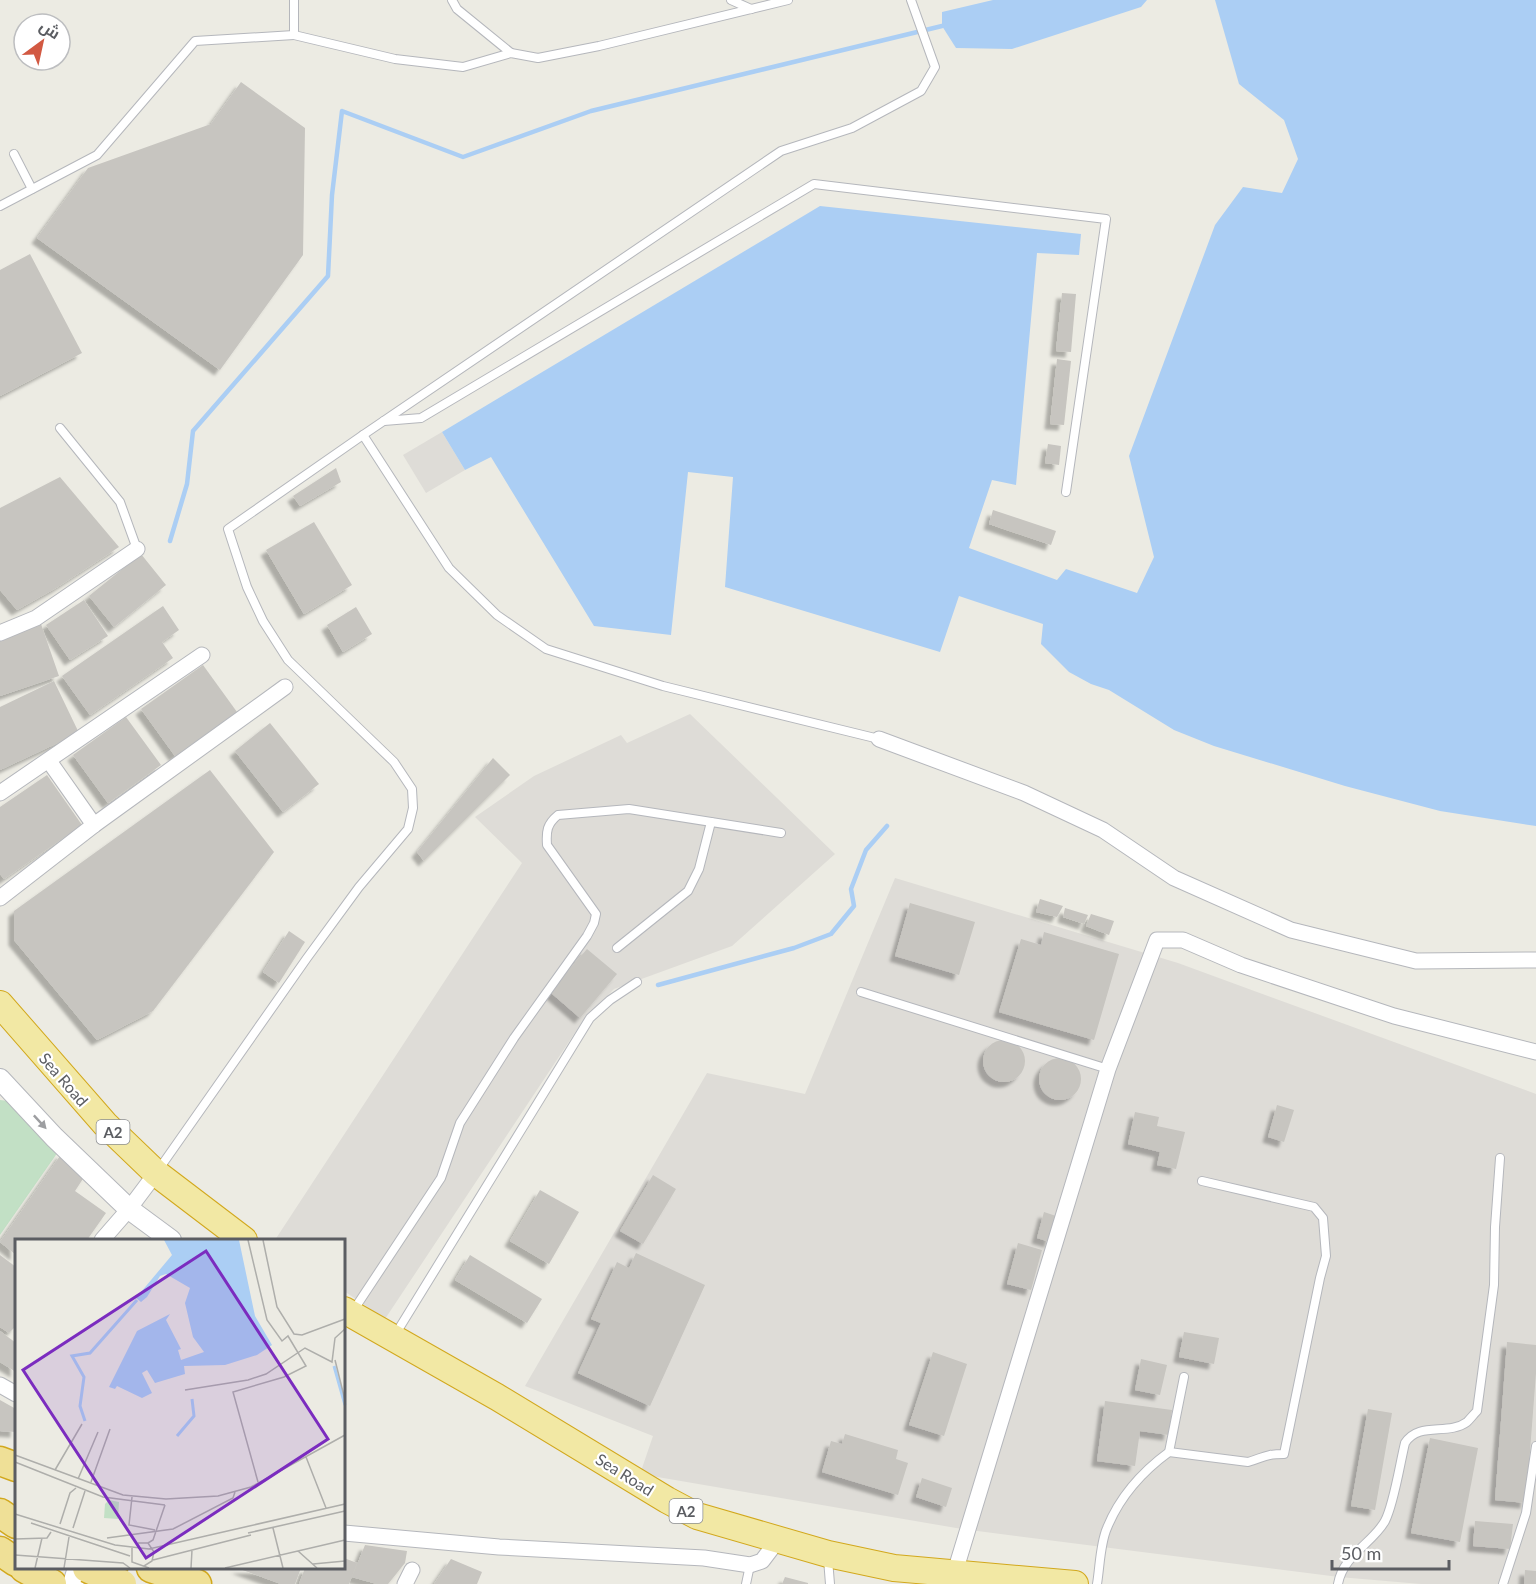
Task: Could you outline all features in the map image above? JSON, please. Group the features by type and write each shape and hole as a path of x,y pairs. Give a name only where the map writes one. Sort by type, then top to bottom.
{"highway":[{"name":"Sea Road","path":"0,1004 105,1124 156,1173 243,1239"},
{"name":"Sea Road","path":"346,1316 392,1338 497,1397 697,1516 828,1554 953,1579 1075,1584"},
{"path":"0,1463 15,1467"},
{"path":"0,1513 15,1523"},
{"path":"0,1551 15,1561"},
{"path":"26,1569 52,1584"},
{"path":"89,1569 121,1584 132,1574 148,1569"},
{"path":"156,1569 197,1584"}],"street":[{"path":"0,633 36,618 136,549"},
{"path":"0,793 202,655"},
{"path":"0,898 94,825 285,687"},
{"path":"879,739 1023,793 1103,830 1174,878 1291,930 1416,961 1536,960"},
{"path":"48,761 94,825"},
{"path":"953,1579 1108,1070 1157,940 1183,940 1241,965 1394,1016 1536,1052"},
{"path":"0,1079 54,1137 129,1209 170,1239"},
{"path":"103,1239 156,1173"},
{"path":"0,1385 15,1393"},
{"path":"345,1533 499,1547 704,1558 750,1565 762,1561 778,1540"},
{"path":"73,1584 78,1569"},
{"path":"405,1584 412,1570"}],"lane":[{"path":"294,0 294,34"},
{"path":"452,0 457,9 511,53"},
{"path":"731,0 751,9"},
{"path":"0,206 97,154 195,41 294,34 395,59 463,67 511,53 538,58 599,46 788,0"},
{"path":"156,1173 358,887 408,829 413,808 412,789 394,762 288,660 263,621 248,587 228,529 780,152 852,128 921,90 935,67 911,0"},
{"path":"14,154 32,189"},
{"path":"383,421 421,418 814,184 1106,219 1066,492"},
{"path":"60,428 120,502 136,549"},
{"path":"363,435 449,568 497,615 546,649 663,686 879,739"},
{"path":"346,1316 441,1178 460,1122 514,1038 594,923 596,914 547,845 546,832 550,822 558,815 629,809 781,833"},
{"path":"617,948 688,891 699,869 711,822"},
{"path":"392,1338 591,1018 610,1000 637,982"},
{"path":"861,992 1108,1070"},
{"path":"1338,1584 1339,1577 1355,1552 1378,1532 1387,1517 1404,1443 1416,1431 1458,1426 1467,1422 1477,1411 1494,1285 1500,1158"},
{"path":"1169,1452 1248,1462 1265,1454 1284,1454 1326,1256 1323,1218 1314,1207 1202,1181"},
{"path":"1097,1584 1107,1529 1136,1480 1169,1452 1184,1377"},
{"path":"1503,1584 1526,1513 1536,1446"},
{"path":"828,1554 830,1584"},
{"path":"746,1584 750,1565"}],"shaded area":[{"path":"442,432 465,470 426,493 403,455"},
{"path":"690,714 835,854 732,946 614,989 582,1022 385,1319 345,1292 345,1239 276,1239 522,863 475,817 534,776 621,735 627,743"},
{"path":"895,878 1178,963 1536,1094 1536,1584 1421,1584 1339,1577 962,1529 640,1474 653,1436 525,1386 707,1073 805,1094"}],"green space":[{"path":"0,1100 8,1101 58,1152 0,1235"}],"water":[{"path":"993,0 1147,0 1141,7 1012,49 956,48 942,26 942,12"},
{"path":"1215,0 1536,0 1536,826 1440,811 1345,786 1214,746 1174,730 1109,690 1091,684 1069,672 1041,644 1043,624 959,596 940,652 725,587 733,477 688,472 671,635 594,626 491,457 465,470 442,432 820,206 1081,234 1079,255 1037,253 1016,485 992,480 969,548 1057,580 1066,569 1137,593 1154,557 1129,456 1215,225 1243,187 1282,193 1298,159 1284,120 1239,84"}],"building":[{"path":"241,82 305,128 303,255 220,370 37,238 88,168 211,124"},
{"path":"30,254 82,353 0,396 0,270"},
{"path":"1062,293 1076,294 1071,352 1056,351"},
{"path":"1057,359 1071,361 1064,425 1050,424"},
{"path":"1048,444 1061,446 1059,465 1045,463"},
{"path":"336,468 341,482 300,506 293,496"},
{"path":"60,477 119,547 17,610 0,590 0,508"},
{"path":"993,510 1056,531 1051,545 989,524"},
{"path":"314,522 352,585 304,614 266,550"},
{"path":"141,554 166,585 114,627 89,596"},
{"path":"84,600 108,636 70,660 46,625"},
{"path":"163,606 179,630 162,642 173,658 90,715 62,676"},
{"path":"356,607 372,634 343,652 327,625"},
{"path":"41,624 59,676 0,696 0,638"},
{"path":"203,665 237,712 175,756 141,709"},
{"path":"54,681 79,733 0,770 0,707"},
{"path":"126,717 161,765 108,803 73,755"},
{"path":"270,723 319,784 283,812 235,751"},
{"path":"493,758 510,775 424,861 417,852"},
{"path":"210,770 274,852 153,1011 97,1040 14,940 14,911"},
{"path":"47,775 82,825 4,879 0,874 0,807"},
{"path":"1040,899 1063,906 1057,917 1036,912"},
{"path":"910,903 975,922 959,975 895,956"},
{"path":"1065,908 1088,915 1084,924 1063,917"},
{"path":"1091,914 1114,921 1109,935 1086,926"},
{"path":"289,931 305,942 279,983 263,972"},
{"path":"1044,932 1119,954 1094,1040 999,1012 1021,939 1041,945"},
{"path":"587,949 617,974 580,1018 550,992"},
{"path":"1004,1040 1012,1041 1019,1046 1024,1053 1024,1069 1019,1076 1012,1081 1004,1082 996,1081 989,1076 984,1069 983,1061 984,1053 989,1046 996,1041"},
{"path":"1060,1058 1068,1059 1075,1064 1080,1071 1080,1087 1075,1094 1068,1099 1060,1100 1052,1099 1045,1094 1040,1087 1039,1079 1040,1071 1045,1064 1052,1059"},
{"path":"1277,1105 1294,1110 1284,1142 1268,1137"},
{"path":"1135,1112 1159,1117 1157,1126 1185,1132 1176,1169 1157,1165 1160,1152 1128,1144"},
{"path":"62,1153 88,1171 75,1191 106,1213 88,1239 15,1239 15,1254 0,1242"},
{"path":"653,1175 676,1189 643,1244 620,1231"},
{"path":"540,1190 579,1212 549,1264 510,1241"},
{"path":"1044,1212 1056,1216 1050,1242 1037,1238"},
{"path":"1018,1243 1042,1250 1031,1290 1007,1284"},
{"path":"636,1253 705,1285 650,1406 578,1373 601,1323 591,1319 617,1262 629,1268"},
{"path":"0,1255 15,1266 15,1327 9,1333 0,1327"},
{"path":"470,1255 542,1299 527,1323 455,1280"},
{"path":"0,1331 15,1342 15,1371 0,1362"},
{"path":"1184,1332 1219,1338 1214,1364 1179,1357"},
{"path":"1507,1342 1536,1345 1526,1503 1495,1500"},
{"path":"933,1352 967,1364 944,1436 909,1425"},
{"path":"1141,1359 1167,1365 1160,1395 1135,1390"},
{"path":"0,1400 15,1408 15,1432 0,1431"},
{"path":"1105,1401 1172,1410 1169,1435 1140,1431 1135,1466 1097,1461"},
{"path":"1368,1409 1392,1413 1375,1510 1351,1506"},
{"path":"845,1434 898,1450 896,1459 908,1463 898,1495 822,1472 831,1441 842,1444"},
{"path":"1430,1438 1478,1448 1460,1542 1411,1533"},
{"path":"922,1478 952,1488 946,1507 916,1497"},
{"path":"1475,1521 1513,1524 1510,1549 1473,1546"},
{"path":"365,1545 407,1551 405,1563 388,1584 377,1584 352,1577"},
{"path":"345,1558 357,1563 349,1584 299,1584 305,1569 345,1569"},
{"path":"451,1559 482,1572 477,1584 434,1584"},
{"path":"240,1569 301,1569 295,1584 281,1584"},
{"path":"1525,1570 1536,1571 1536,1584 1524,1584"},
{"path":"785,1577 808,1583 808,1584 782,1584"}],"waterway":[{"path":"170,541 187,484 193,431 328,276 332,195 342,111 463,157 591,111 942,26"},
{"path":"658,985 794,948 831,934 854,906 851,889 866,850 887,826"}]}
